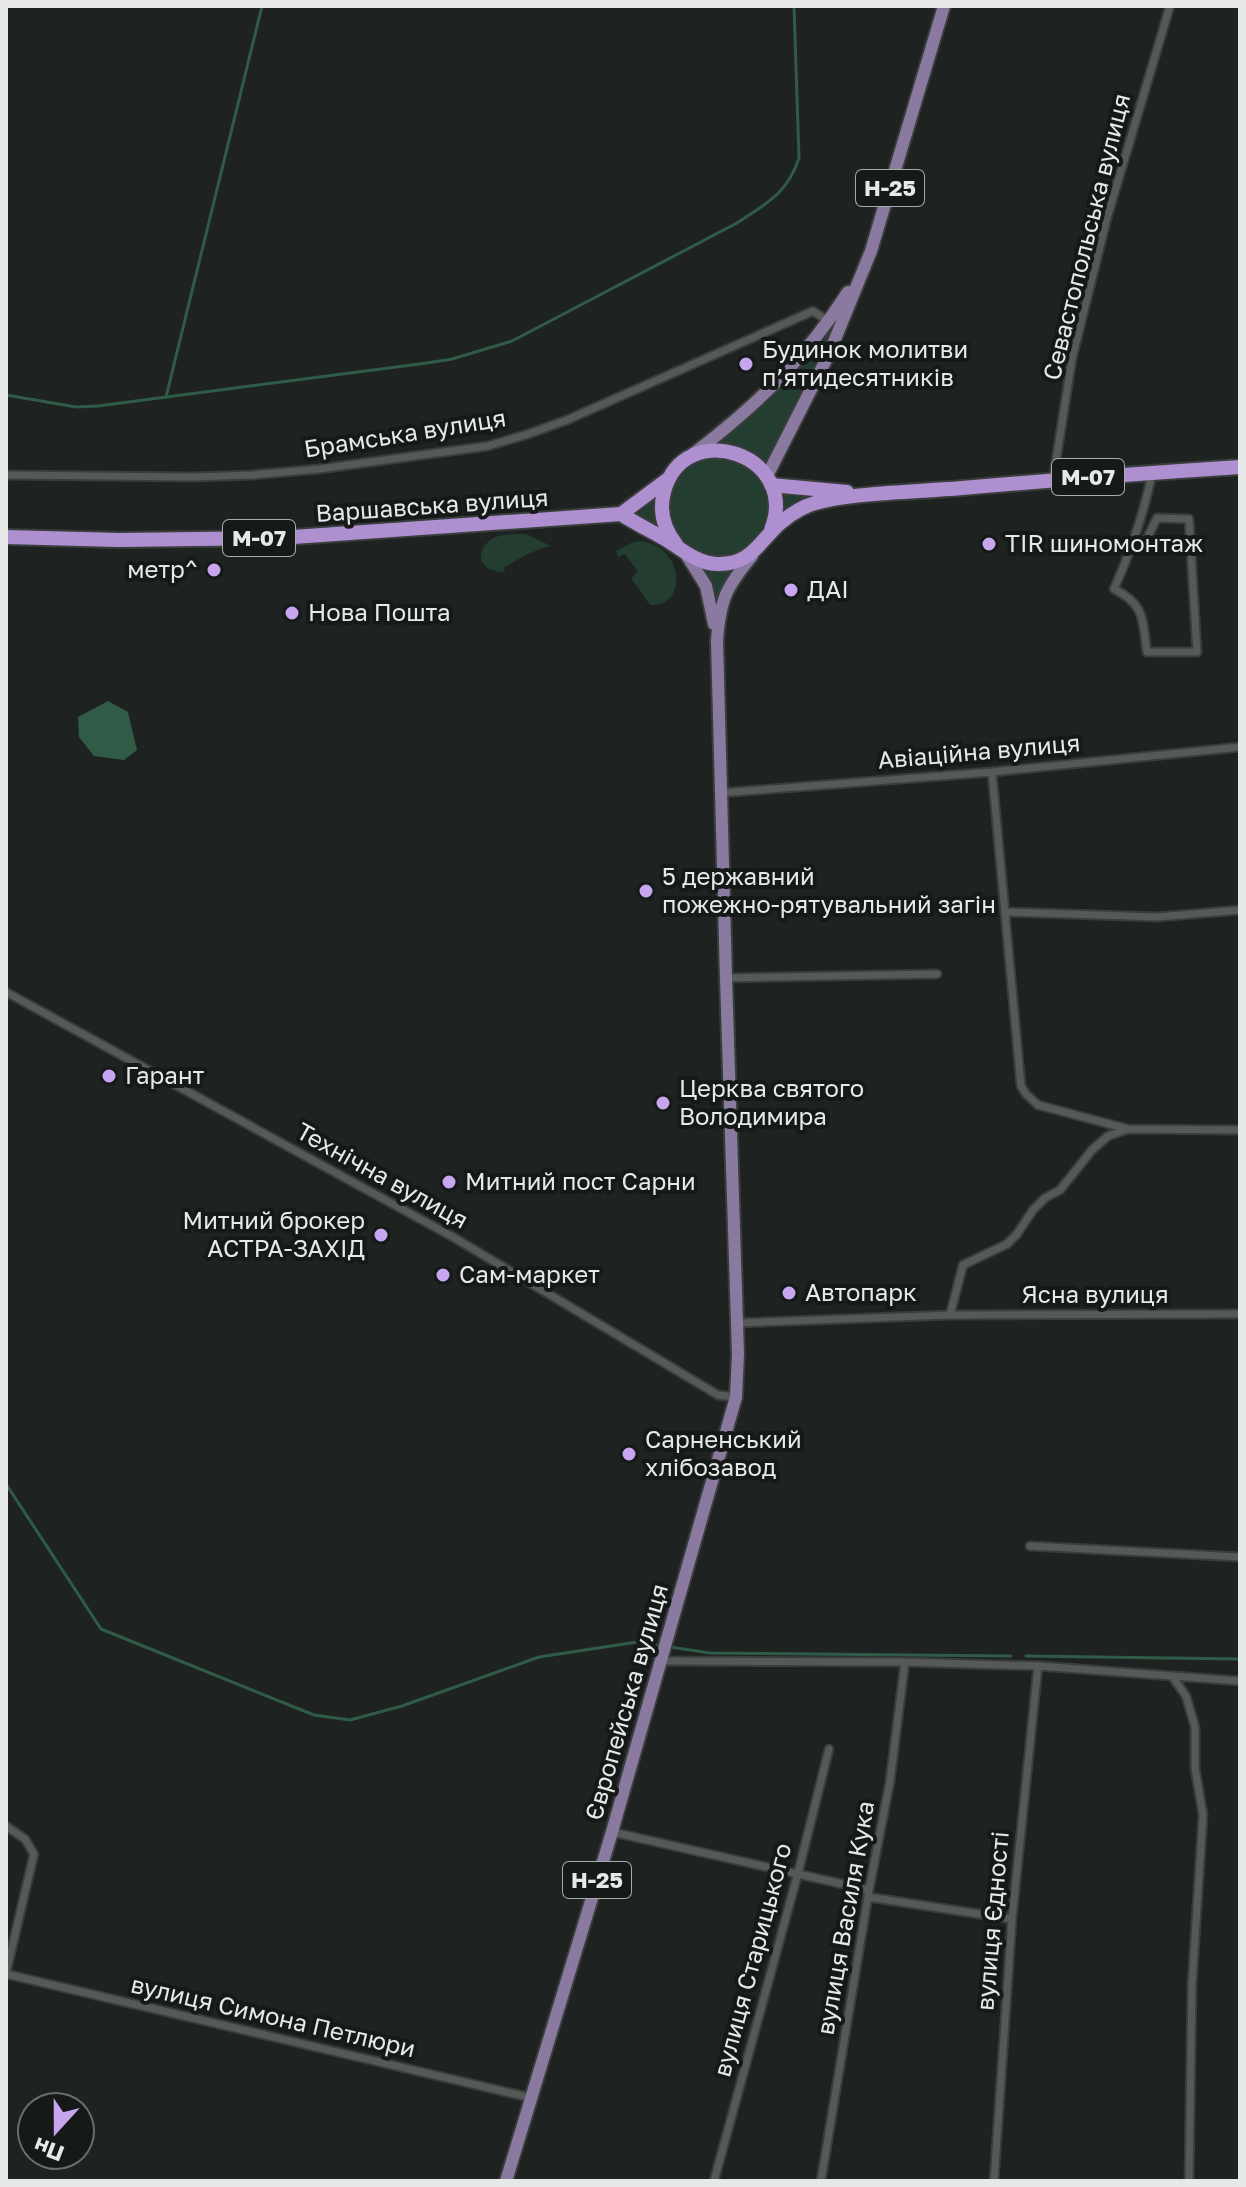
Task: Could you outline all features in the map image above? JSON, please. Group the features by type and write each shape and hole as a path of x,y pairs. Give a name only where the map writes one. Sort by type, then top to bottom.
{"highway":[{"path":"757,550 742,559 709,563 621,514 670,477 685,461 710,451 737,453 759,466 769,480"},
{"name":"М-07","path":"757,550 782,522 805,507 820,502 1053,480 1240,467"},
{"name":"Н-25","path":"670,477 662,507 667,530 682,550"},
{"name":"М-07","path":"769,480 868,496"},
{"name":"Н-25","path":"769,480 776,513 769,534"},
{"name":"Варшавська вулиця","path":"6,537 119,540 279,538 621,514"}],"main road":[{"name":"Н-25","path":"769,480 829,354 871,251 944,6"},
{"name":"Н-25","path":"685,461 752,407 796,363 856,280 871,251"},
{"name":"Європейська вулиця","path":"682,550 706,586 717,641"},
{"name":"Європейська вулиця","path":"506,2181 665,1652 736,1397 737,1323 717,641 723,599 729,585 757,550"}],"street":[{"name":"Севастопольська вулиця","path":"1053,480 1072,359 1103,232 1170,6"},
{"name":"Брамська вулиця","path":"6,475 252,475 488,446 567,420 813,311 828,321"},
{"path":"1135,538 1144,545 1157,518 1189,519 1197,652 1147,652 1141,611 1130,597 1114,589 1144,511 1152,473"},
{"name":"Авіаційна вулиця","path":"720,793 992,772 1240,747"},
{"path":"992,772 1021,1086 1038,1105 1128,1129 1240,1130"},
{"path":"1005,912 1157,917 1240,910"},
{"path":"726,978 937,974"},
{"name":"Технічна вулиця","path":"6,992 453,1237 718,1395 736,1397"},
{"path":"737,1323 950,1315 963,1265 1007,1244 1033,1210 1045,1198 1060,1190 1092,1150 1108,1136 1128,1129"},
{"name":"Ясна вулиця","path":"950,1315 1240,1314"},
{"path":"1030,1546 1240,1557"},
{"path":"665,1652 1038,1666 1240,1681"},
{"name":"вулиця Василя Кука","path":"821,2181 868,1893 890,1781 905,1662"},
{"name":"вулиця Єдності","path":"994,2181 1012,1919 1038,1666"},
{"path":"1172,1676 1186,1696 1195,1727 1195,1768 1203,1815 1192,1984 1189,2181"},
{"name":"вулиця Старицького","path":"714,2181 829,1749"},
{"path":"6,1826 25,1839 34,1854 6,1974"},
{"path":"612,1832 798,1873 868,1893 1012,1919"},
{"name":"вулиця Симона Петлюри","path":"6,1974 532,2098"}],"shaded area":[{"path":"856,280 767,476 772,485 838,491 805,507 757,550 719,619 686,554 621,514 752,407"},
{"path":"526,534 551,546 521,558 504,568 505,572 487,568 483,563 482,551 491,540 502,535"},
{"path":"640,541 655,545 666,553 673,564 676,587 663,603 650,605 631,578 638,572 625,554 618,557 616,551"},
{"path":"108,701 128,712 137,750 124,760 94,756 79,737 78,717"}],"waterway":[{"path":"166,397 262,6"},
{"path":"6,395 76,407 98,406 427,363 512,341 737,223 782,189 799,158 794,6"},
{"path":"6,1484 101,1629 314,1715 350,1720 402,1706 539,1657 637,1642 663,1646"},
{"path":"670,1647 710,1653 1011,1656"},
{"path":"1026,1656 1240,1659"}],"place":[{"name":"Будинок молитви п’ятидесятників","path":"746,364"},
{"name":"TIR шиномонтаж","path":"989,544"},
{"name":"метр^","path":"214,570"},
{"name":"ДАІ","path":"791,590"},
{"name":"Нова Пошта","path":"292,613"},
{"name":"5 державний пожежно-рятувальний загін","path":"646,891"},
{"name":"Гарант","path":"109,1076"},
{"name":"Церква святого Володимира","path":"663,1103"},
{"name":"Митний пост Сарни","path":"449,1182"},
{"name":"Митний брокер АСТРА-ЗАХІД","path":"381,1235"},
{"name":"Сам-маркет","path":"443,1275"},
{"name":"Автопарк","path":"789,1293"},
{"name":"Сарненський хлібозавод","path":"629,1454"}]}
